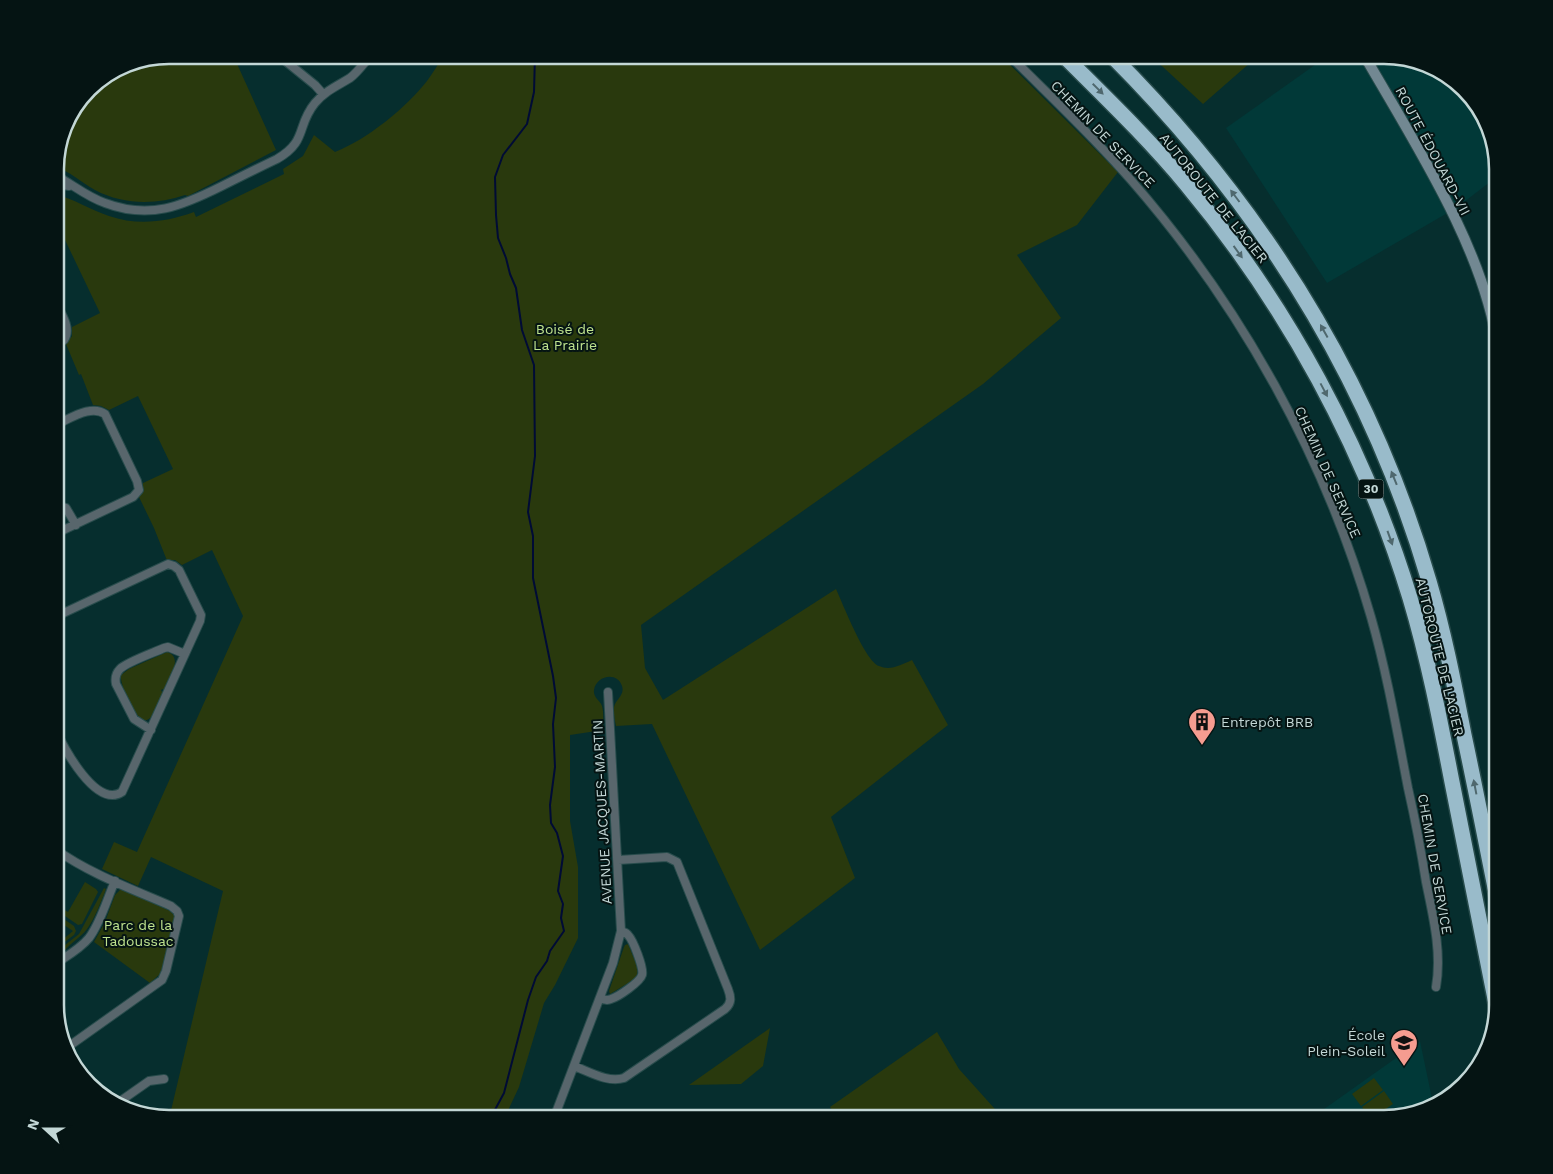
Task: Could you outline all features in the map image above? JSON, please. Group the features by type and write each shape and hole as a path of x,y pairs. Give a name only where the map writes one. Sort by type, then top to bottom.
{"highway":[{"name":"AUTOROUTE DE L'ACIER","path":"1072,64 1150,143 1197,198 1240,254 1300,347 1330,400 1359,461 1396,555 1424,650 1444,738 1489,968"},
{"name":"AUTOROUTE DE L'ACIER","path":"1119,64 1185,134 1258,227 1288,271 1317,320 1340,361 1371,425 1409,520 1439,616 1454,680 1489,858"}],"main road":[{"name":"ROUTE ÉDOUARD-VII","path":"1369,64 1427,166 1460,230 1489,309"}],"street":[{"path":"289,64 324,94"},
{"path":"64,181 98,201 123,209 148,211 179,206 289,151 298,141 311,109 324,94 351,77 363,64"},
{"name":"CHEMIN DE SERVICE","path":"1018,64 1112,159 1146,197 1196,262 1224,300 1264,365 1310,456 1353,563 1377,639 1433,916 1438,965 1436,986"},
{"path":"64,185 71,186"},
{"path":"64,321 68,331 64,340"},
{"path":"64,421 91,410 103,412 107,416 139,490 133,497 64,530"},
{"path":"64,508 76,525"},
{"path":"64,613 164,565 171,564 181,572 201,615 200,621 124,790 120,794 114,796 102,792 81,773 64,747"},
{"path":"151,730 134,720 116,684 116,675 123,667 164,648 168,647 185,654"},
{"name":"AVENUE JACQUES-MARTIN","path":"557,1110 616,955 621,931 608,692"},
{"path":"64,855 87,869 171,906 177,911 179,920 164,978 71,1044"},
{"path":"574,1066 609,1079 618,1080 624,1078 725,1009 730,1003 728,989 677,862 667,857 618,860"},
{"path":"64,958 91,935 115,881"},
{"path":"600,998 606,1000 613,999 638,982 642,976 642,968 632,942 628,935 621,931"},
{"path":"123,1099 149,1081 164,1078"}],"shaded area":[{"path":"1316,64 1391,64 1405,66 1418,69 1443,81 1459,94 1472,110 1486,141 1489,183 1456,208 1327,283 1226,128"},
{"name":"École Plein-Soleil","path":"1420,1041 1432,1098 1418,1105 1391,1110 1323,1110"}],"green space":[{"path":"237,64 276,150 188,196 185,195 163,201 140,202 117,199 95,190 64,170 67,141 81,110 94,94 110,81 135,69 155,65"},
{"name":"Boisé de La Prairie","path":"438,64 1009,64 1118,172 1077,225 1017,255 1061,318 983,384 641,625 645,668 663,700 836,589 861,643 873,662 887,668 896,667 912,660 948,725 831,817 855,878 760,950 652,724 616,726 614,707 623,689 616,678 607,677 599,681 594,690 602,706 603,730 570,735 570,821 578,867 578,938 544,1003 519,1087 508,1110 171,1110 223,891 151,857 138,886 102,869 114,842 137,852 243,616 212,550 182,565 175,560 167,560 166,558 139,497 143,489 143,483 173,469 138,396 109,410 93,405 81,374 79,375 66,344 72,336 72,327 100,313 64,238 64,197 109,216 131,221 152,222 194,212 196,217 284,174 283,169 303,156 314,135 335,152 359,140 397,112 429,78"},
{"path":"1160,64 1249,64 1203,104"},
{"path":"167,652 174,659 174,669 164,690 162,689 161,691 163,692 155,712 147,720 143,720 133,710 129,702 121,675 129,669"},
{"path":"85,882 96,889 98,892 82,924 78,925 64,915 64,910 68,912"},
{"path":"104,888 106,889 95,916 87,929 64,952 64,946 79,934"},
{"name":"Parc de la Tadoussac","path":"120,890 125,890 170,911 174,915 161,973 150,983 94,942 105,922 115,895"},
{"path":"64,919 74,926 76,931 74,935 64,942 64,938 73,931 64,925"},
{"path":"628,944 638,968 637,975 635,979 610,994 609,991 624,947"},
{"path":"770,1028 763,1066 741,1084 689,1085"},
{"path":"937,1032 959,1069 996,1110 832,1110 830,1107"},
{"path":"1374,1078 1383,1090 1361,1106 1352,1094"},
{"path":"1384,1091 1393,1104 1384,1110 1364,1110 1362,1107"}],"waterway":[{"path":"495,1110 504,1093 528,1000 536,977 547,961 550,951 564,931 561,918 563,904 558,891 563,856 557,833 551,823 550,805 555,767 553,724 556,698 533,578 533,536 528,512 535,456 534,365 522,330 516,288 498,238 496,215 495,177 503,155 527,124 534,92 535,64"}],"place":[{"name":"Entrepôt BRB","path":"1202,746"},
{"name":"École Plein-Soleil","path":"1404,1067"}]}
